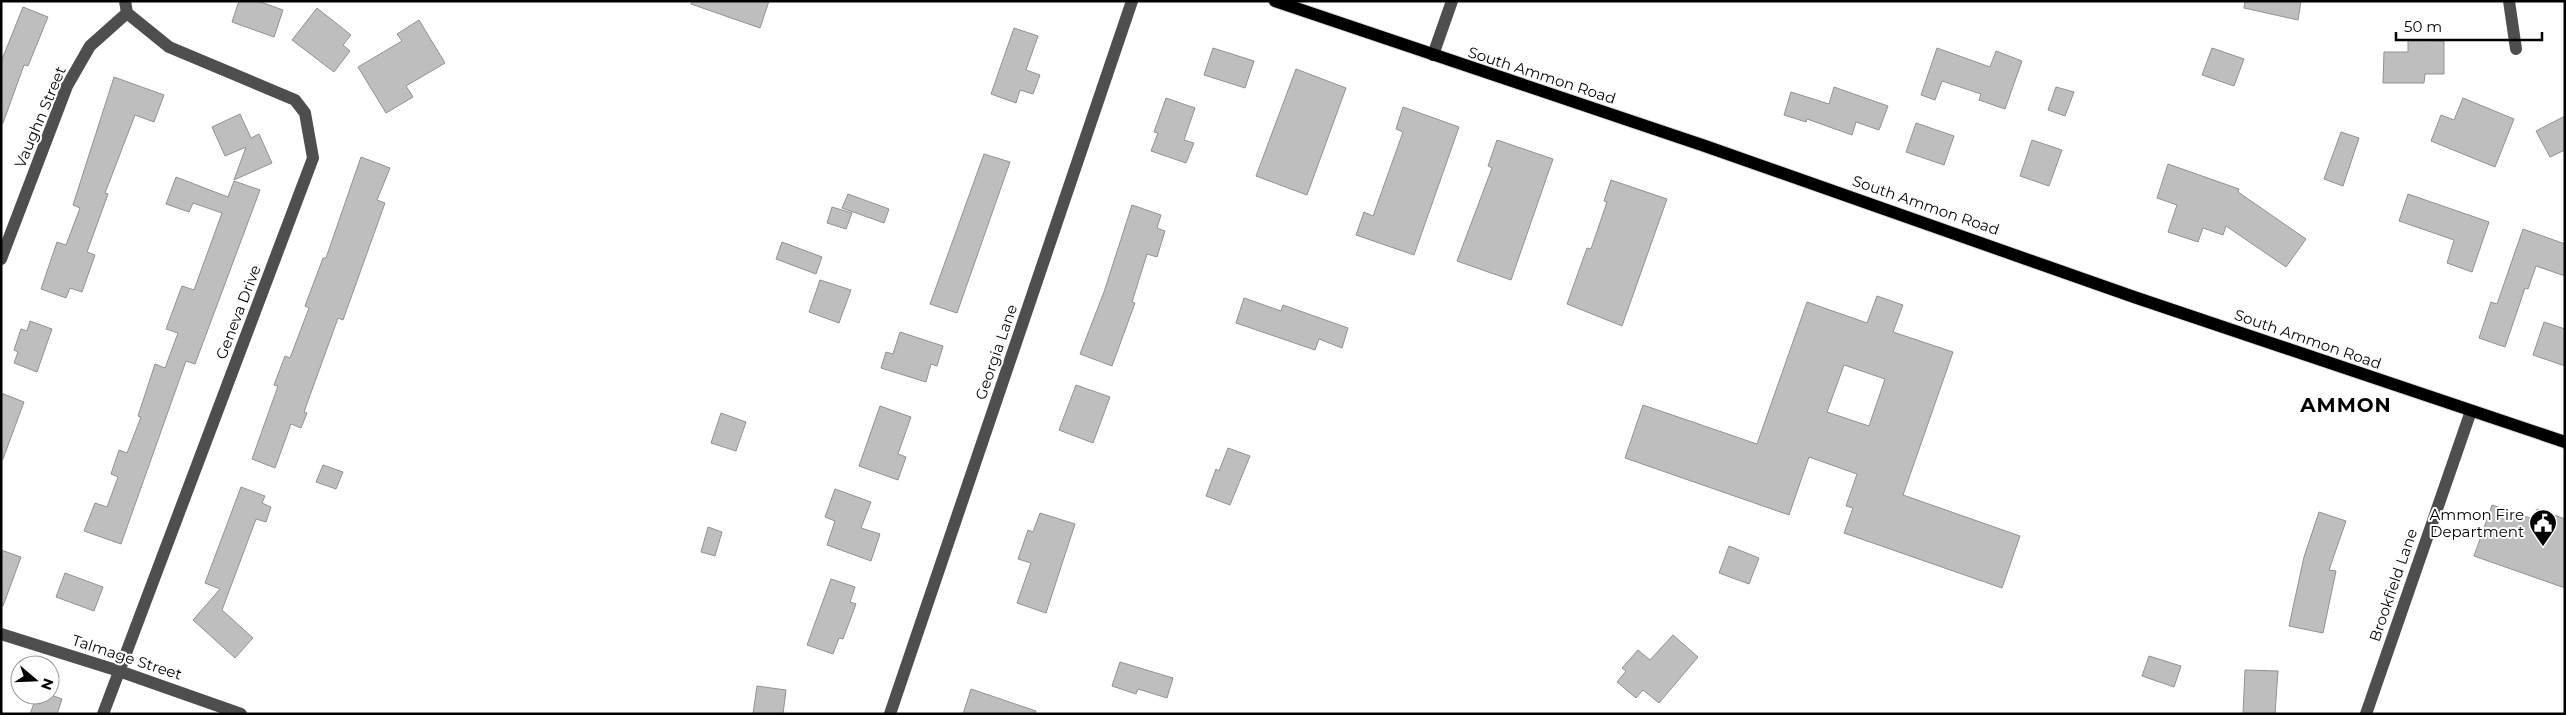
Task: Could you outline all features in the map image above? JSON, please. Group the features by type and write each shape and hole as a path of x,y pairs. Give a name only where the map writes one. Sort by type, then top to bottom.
{"main road":[{"name":"South Ammon Road","path":"1275,1 1705,146 2134,297 2565,442"}],"street":[{"name":"Georgia Lane","path":"890,714 1132,1"},
{"path":"1433,55 1452,1"},
{"path":"2509,1 2516,49"},
{"name":"Vaughn Street","path":"1,259 67,86 90,46 126,7"},
{"name":"Geneva Drive","path":"103,714 313,158 305,113 295,100 169,47 126,7"},
{"name":"Brookfield Lane","path":"2366,714 2471,411"},
{"name":"Talmage Street","path":"1,634 119,671 241,714"}],"building":[{"path":"239,1 258,1 283,10 274,37 232,22"},
{"path":"692,1 769,1 760,28 691,4"},
{"path":"2245,1 2301,1 2298,20 2244,8"},
{"path":"23,7 48,17 28,66 24,65 3,123 1,123 1,62"},
{"path":"317,8 351,35 343,45 350,51 334,72 292,40"},
{"path":"419,20 445,63 406,86 413,97 386,113 358,67 402,41 397,34"},
{"path":"1014,28 1038,36 1026,70 1040,75 1033,94 1020,90 1016,103 991,94"},
{"path":"2408,40 2444,41 2444,74 2425,74 2424,83 2383,83 2384,52 2408,52"},
{"path":"1213,48 1254,61 1245,88 1204,75"},
{"path":"1937,48 1990,67 1996,51 2022,61 2005,109 1979,100 1981,94 1942,81 1935,100 1921,95"},
{"path":"2212,48 2244,59 2234,86 2202,75"},
{"path":"1296,69 1346,88 1307,195 1256,176"},
{"path":"114,77 164,95 154,122 135,115 105,193 108,194 87,252 95,255 82,292 70,288 66,298 41,289 57,242 66,245 80,208 73,205"},
{"path":"1834,87 1888,106 1879,130 1856,122 1852,135 1807,119 1806,122 1784,115 1791,92 1829,104"},
{"path":"2056,87 2074,92 2065,116 2048,110"},
{"path":"1166,98 1195,108 1184,140 1194,143 1186,163 1151,151 1158,133 1154,132"},
{"path":"2463,98 2514,119 2495,167 2431,141 2441,115 2454,120"},
{"path":"1403,107 1459,127 1414,255 1356,235 1364,212 1373,216 1403,132 1396,129"},
{"path":"240,114 251,138 259,134 272,163 234,180 246,147 225,156 212,127"},
{"path":"2565,116 2565,150 2550,157 2536,131"},
{"path":"1916,123 1954,136 1944,165 1906,152"},
{"path":"2341,132 2359,138 2343,186 2324,179"},
{"path":"1497,140 1553,159 1511,280 1457,261 1492,168 1488,166"},
{"path":"2032,140 2062,150 2049,186 2020,176"},
{"path":"984,154 1010,162 957,313 930,304"},
{"path":"361,157 390,168 377,200 385,203 343,320 338,318 304,412 307,413 301,428 291,424 275,468 252,459 278,386 274,385 285,356 290,358 309,308 305,306 323,258 326,258"},
{"path":"2168,164 2239,189 2238,192 2306,239 2286,267 2226,226 2223,235 2203,228 2198,242 2168,232 2177,205 2157,198"},
{"path":"176,177 228,197 234,181 260,190 195,364 186,361 121,544 84,531 95,503 107,507 118,477 111,474 119,450 127,453 141,417 138,416 155,364 165,368 178,333 166,329 182,286 194,290 222,213 193,203 189,212 166,204"},
{"path":"1611,180 1667,199 1622,326 1567,304 1587,248 1591,249 1607,202 1604,201"},
{"path":"848,194 889,209 884,223 842,208"},
{"path":"2408,194 2489,222 2472,272 2447,263 2454,240 2399,221"},
{"path":"1132,205 1161,215 1157,228 1165,231 1157,257 1147,254 1132,302 1135,303 1112,366 1080,354 1104,292"},
{"path":"832,207 852,213 846,229 827,223"},
{"path":"2523,229 2565,244 2565,276 2536,266 2528,289 2525,288 2505,347 2479,338 2491,302 2497,304"},
{"path":"782,242 822,257 816,274 776,259"},
{"path":"820,280 851,290 839,323 809,312"},
{"path":"1877,296 1903,305 1893,332 1953,352 1903,495 2020,536 2002,588 1844,533 1853,508 1846,506 1857,474 1809,457 1789,515 1625,458 1643,405 1757,444 1807,302 1867,323","holes":["1844,365 1885,379 1869,426 1827,412"]},
{"path":"1244,298 1281,311 1283,305 1348,328 1342,348 1319,339 1315,350 1236,323"},
{"path":"30,321 52,329 37,372 14,363 18,352 14,350 21,329 27,331"},
{"path":"2544,322 2565,329 2565,366 2533,355"},
{"path":"900,332 943,346 937,366 931,364 926,382 881,368 886,352 893,354"},
{"path":"1076,385 1110,397 1093,443 1059,430"},
{"path":"1,393 24,402 3,459 1,459"},
{"path":"880,406 911,417 898,454 906,457 898,480 859,466"},
{"path":"721,413 746,422 736,451 711,443"},
{"path":"1228,448 1250,456 1230,505 1206,496 1216,469 1219,471"},
{"path":"323,465 343,472 336,489 316,482"},
{"path":"241,487 265,496 262,503 271,507 266,522 256,519 222,610 253,638 235,658 193,620 220,589 205,583"},
{"path":"835,489 871,502 861,528 880,534 871,561 827,545 835,521 825,517"},
{"path":"2492,505 2533,519 2537,509 2565,519 2565,588 2474,556"},
{"path":"2319,512 2346,521 2329,570 2336,571 2323,633 2289,626 2304,557"},
{"path":"1040,513 1075,524 1046,613 1017,603 1031,563 1018,559 1028,530 1033,532"},
{"path":"708,527 722,532 715,556 701,552"},
{"path":"1729,546 1759,558 1749,584 1719,573"},
{"path":"1,550 21,557 3,606 1,606"},
{"path":"65,573 103,587 94,611 56,597"},
{"path":"831,579 855,587 850,602 856,604 843,639 839,638 833,654 807,645"},
{"path":"1673,635 1698,657 1659,703 1643,690 1636,698 1617,682 1626,671 1622,668 1638,650 1650,660"},
{"path":"2149,656 2181,666 2174,687 2142,676"},
{"path":"1120,662 1173,678 1167,698 1138,689 1136,694 1112,686"},
{"path":"2245,670 2278,671 2275,714 2243,714"},
{"path":"757,686 786,690 783,714 753,714"},
{"path":"971,689 1036,711 1035,714 963,714"},
{"path":"33,705 60,705 57,714 30,714"}],"place":[{"name":"Ammon Fire Department","path":"2543,547"}],"district":[{"name":"AMMON","path":"2346,405"}]}
